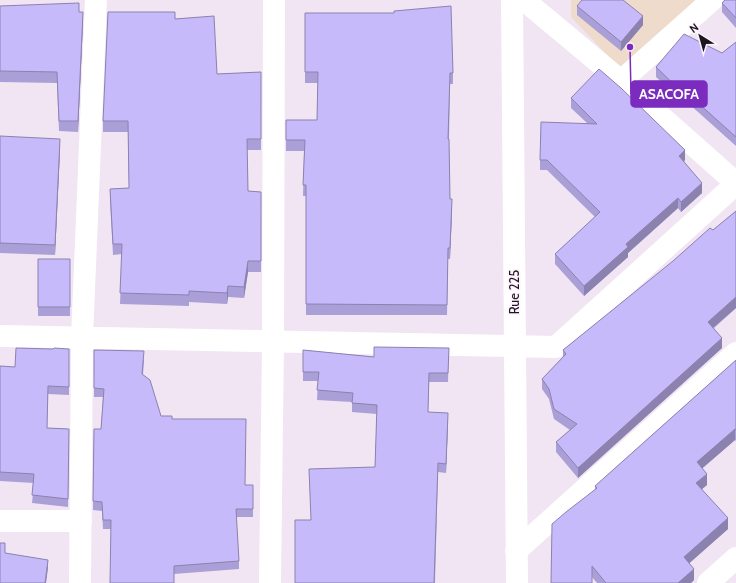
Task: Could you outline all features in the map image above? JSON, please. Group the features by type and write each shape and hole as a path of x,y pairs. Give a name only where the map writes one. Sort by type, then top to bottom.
{"street":[{"path":"80,583 82,338 96,0"},
{"path":"270,583 273,342 274,0"},
{"name":"Rue 225","path":"512,0 517,583"},
{"path":"0,336 556,347 736,184 621,81 524,0"},
{"path":"621,81 712,0"},
{"path":"516,551 736,353"},
{"path":"0,521 81,521"},
{"path":"708,583 736,558"}],"shaded area":[{"path":"571,0 711,0 628,77 571,17"}],"building":[{"path":"582,0 623,0 643,16 621,42 577,6"},
{"path":"725,0 736,0 736,18 722,3"},
{"path":"79,3 79,12 83,12 78,121 59,121 57,72 0,71 0,6"},
{"path":"451,6 453,73 450,73 448,139 450,199 452,199 450,248 448,248 447,305 306,304 306,185 303,185 305,140 286,140 286,120 317,120 318,72 305,72 305,13 394,13 394,11"},
{"path":"108,12 175,12 175,19 214,16 217,74 261,72 261,139 247,139 248,191 261,192 261,261 248,261 244,287 228,286 227,293 189,291 189,295 120,293 122,244 113,244 110,189 129,188 128,121 103,121"},
{"path":"684,34 722,53 736,42 736,137 688,94 686,96 656,67"},
{"path":"599,69 621,88 685,150 679,156 702,183 681,202 678,198 626,244 628,247 584,286 555,254 600,212 547,160 540,160 541,122 597,124 571,98"},
{"path":"0,136 60,139 55,245 0,243"},
{"path":"736,211 736,297 708,322 722,338 578,468 556,442 577,424 554,409 549,389 542,379 566,354 563,350 673,261 710,228 713,230"},
{"path":"38,259 70,259 70,307 38,307"},
{"path":"374,347 449,348 448,373 429,373 428,412 448,413 446,464 438,463 434,583 295,583 295,520 311,520 309,469 375,467 377,405 352,403 353,393 317,390 319,372 303,372 303,350 374,357"},
{"path":"16,348 69,349 69,387 48,386 47,428 69,429 68,499 32,495 34,474 0,472 0,366 15,367"},
{"path":"94,350 144,351 142,374 150,380 161,416 172,416 172,419 246,419 245,485 253,485 253,509 236,509 239,561 174,566 174,583 110,583 111,520 103,520 102,502 93,501 94,429 101,429 104,389 94,388"},
{"path":"736,360 736,430 735,429 697,462 707,474 696,483 728,518 684,557 694,569 678,583 606,583 592,566 592,583 551,583 552,524 597,488 595,486"},
{"path":"0,543 5,543 5,553 48,560 45,583 0,583"}],"place":[{"name":"ASACOFA","path":"630,47"}]}
